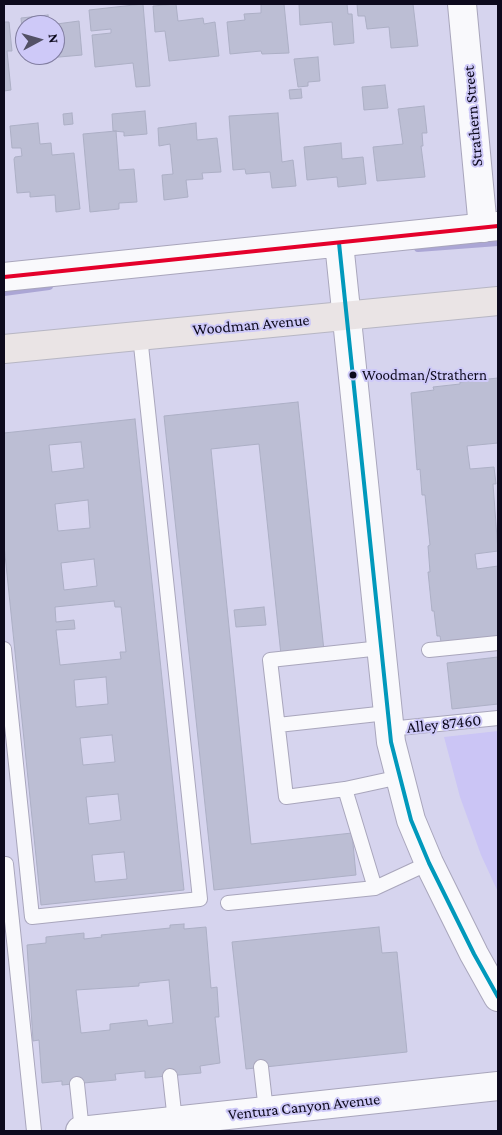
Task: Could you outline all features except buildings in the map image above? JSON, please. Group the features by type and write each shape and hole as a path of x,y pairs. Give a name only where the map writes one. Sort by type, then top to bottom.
{"main road":[{"name":"Woodman Avenue","path":"4,349 498,301"}],"street":[{"name":"Strathern Street","path":"462,4 491,227"},
{"path":"4,277 491,227"},
{"path":"339,243 388,721 400,777 412,820 429,863 474,954 498,997"},
{"name":"Ventura Canyon Avenue","path":"81,1131 498,1086"}],"lane":[{"path":"4,649 32,916 200,898 140,336"},
{"path":"429,650 498,643"},
{"path":"381,648 270,660 286,797 345,789 400,777"},
{"name":"Alley 87460","path":"278,726 498,718"},
{"path":"345,789 376,888"},
{"path":"228,903 376,888 429,863"},
{"path":"6,864 34,1131"},
{"path":"261,1067 266,1111"},
{"path":"170,1076 175,1121"},
{"path":"77,1084 81,1131"}],"shaded area":[{"path":"498,731 498,892 481,855 460,797 444,737"}],"waterway":[{"path":"418,248 498,242"},
{"path":"4,292 49,286"}],"transit line":[{"path":"4,277 498,226"},
{"path":"339,243 391,742 411,820 429,863 474,954 498,997"}],"place":[{"name":"Woodman/Strathern","path":"353,375"}]}
